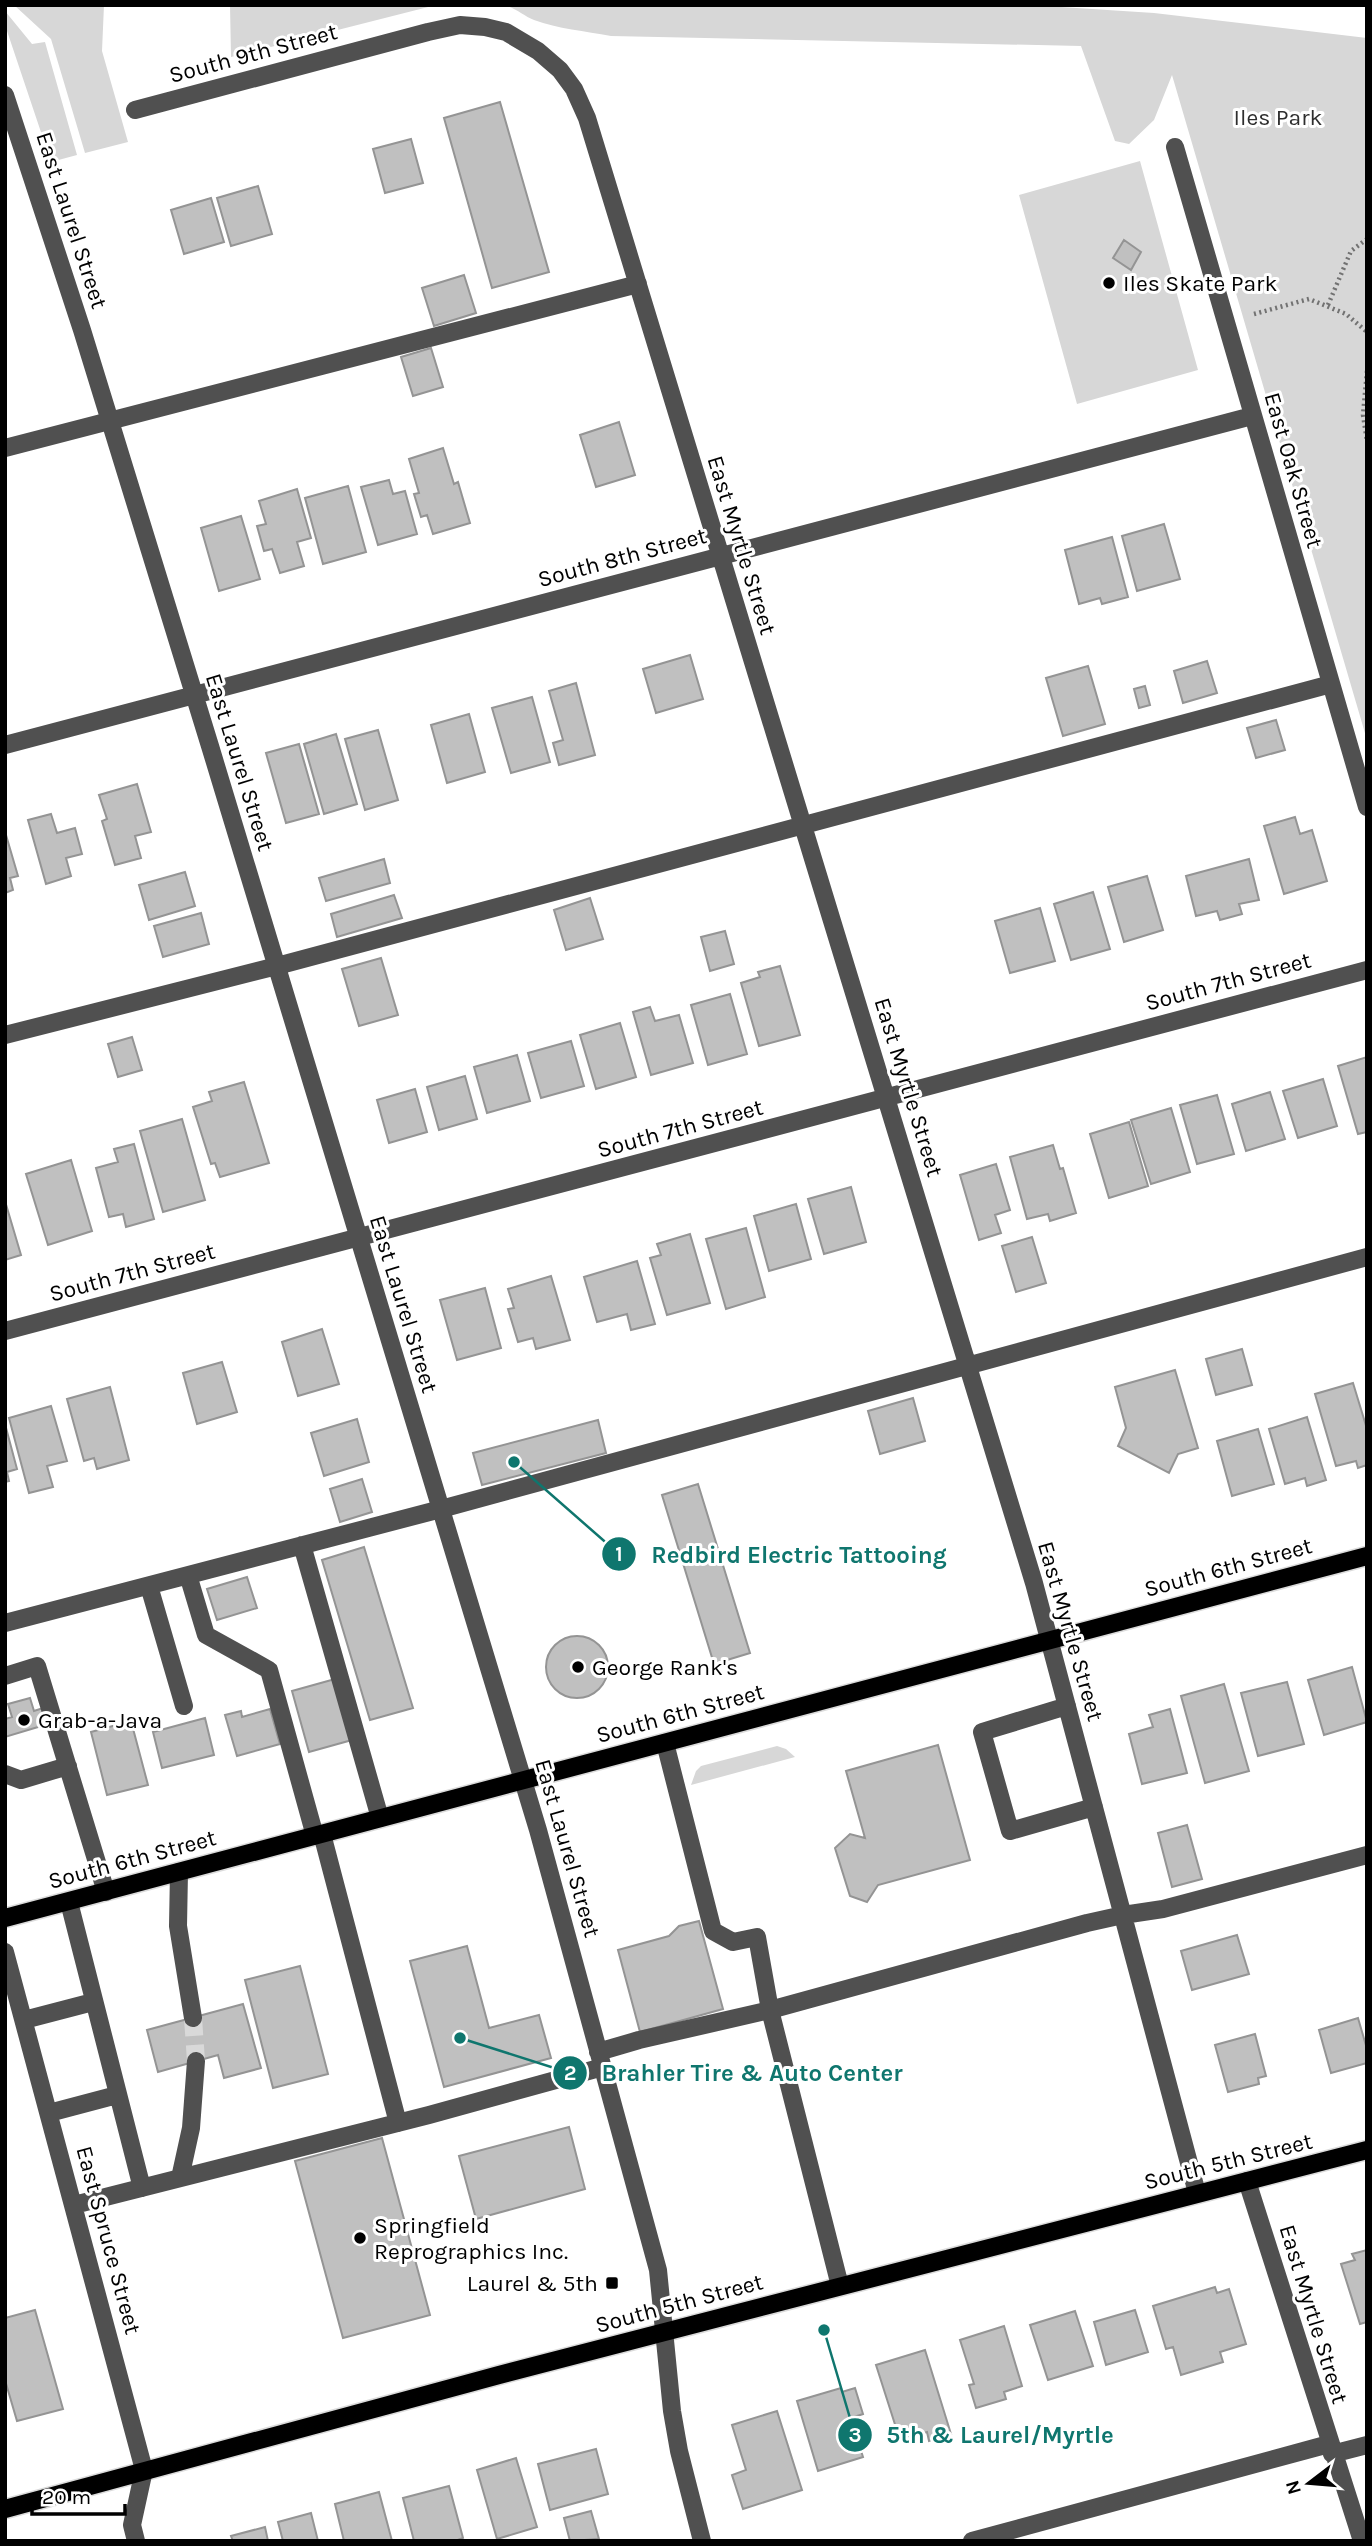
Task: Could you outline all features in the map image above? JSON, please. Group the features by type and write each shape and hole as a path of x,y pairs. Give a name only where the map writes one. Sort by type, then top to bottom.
{"main road":[{"name":"South 6th Street","path":"5,1918 1367,1556"},
{"name":"South 5th Street","path":"5,2508 841,2286 1367,2150"}],"street":[{"name":"South 9th Street","path":"135,110 460,25 506,32"},
{"name":"East Myrtle Street","path":"506,32 538,51 560,70 574,89 587,118 802,827 887,1097 1049,1639 1197,2193"},
{"name":"East Laurel Street","path":"5,95 110,421 524,1780 658,2270 672,2411 702,2541"},
{"name":"East Oak Street","path":"1175,147 1367,807"},
{"path":"5,448 638,284"},
{"name":"South 8th Street","path":"5,745 1252,416"},
{"path":"5,1035 802,827 1331,684"},
{"name":"South 7th Street","path":"5,1331 1367,970"},
{"path":"5,1623 441,1509 1367,1257"},
{"path":"302,1545 380,1818"},
{"path":"188,1575 206,1635 269,1670 398,2123"},
{"path":"149,1586 184,1706"},
{"path":"5,1676 37,1666 106,1892"},
{"path":"1067,1706 982,1732 1010,1831 1094,1807"},
{"path":"665,1743 713,1931 733,1942 757,1937 770,2010 841,2286"},
{"path":"6,1771 21,1780 68,1766"},
{"path":"74,2205 398,2123 601,2059 639,2040 770,2010 1123,1914 1163,1909 1367,1855"},
{"path":"179,1872 178,1926 193,2018"},
{"path":"69,1902 142,2189"},
{"name":"East Spruce Street","path":"5,1952 144,2470 132,2525 136,2541"},
{"path":"24,2020 93,2002"},
{"path":"180,2178 191,2128 196,2061"},
{"path":"49,2113 117,2095"},
{"name":"East Myrtle Street","path":"1247,2182 1362,2541"},
{"path":"972,2541 1331,2449 1367,2445"}],"path":[{"path":"1328,306 1351,251 1367,239"},
{"path":"1254,314 1309,299 1346,314 1367,332"},
{"path":"1367,371 1363,415 1367,441"}],"green space":[{"path":"14,5 104,5 102,51 128,142 85,153 51,39"},
{"path":"230,5 436,5 231,57"},
{"name":"Iles Park","path":"504,5 1030,5 1154,13 1367,38 1367,740 1172,75 1154,120 1129,144 1115,141 1081,46 611,36 543,23"},
{"path":"5,11 32,44 45,42 77,155 51,162 5,25"},
{"name":"Iles Skate Park","path":"1140,161 1198,370 1077,404 1019,195"},
{"path":"777,1746 786,1749 795,1757 691,1785 701,1766"}],"building":[{"path":"500,102 549,272 492,288 444,118"},
{"path":"411,139 423,183 385,193 373,149"},
{"path":"258,186 272,234 231,246 217,198"},
{"path":"211,198 224,242 184,254 171,210"},
{"path":"1124,240 1141,252 1131,270 1113,258"},
{"path":"464,275 476,313 434,326 422,288"},
{"path":"431,348 443,387 413,396 401,357"},
{"path":"619,422 635,475 596,487 580,435"},
{"path":"443,448 454,484 458,482 470,523 433,534 427,515 421,517 414,494 419,493 409,459"},
{"path":"389,480 393,494 405,491 417,534 378,545 361,487"},
{"path":"348,486 366,552 323,564 305,498"},
{"path":"297,489 311,538 297,542 304,566 280,573 272,549 264,551 257,526 266,524 259,501"},
{"path":"241,516 260,579 219,591 201,528"},
{"path":"1164,524 1180,579 1137,591 1122,536"},
{"path":"1112,537 1128,597 1102,604 1100,598 1079,604 1065,550"},
{"path":"690,655 703,699 656,713 643,669"},
{"path":"1207,661 1217,693 1183,703 1174,671"},
{"path":"1088,666 1105,724 1063,736 1046,678"},
{"path":"576,683 595,755 559,765 553,743 563,740 549,691"},
{"path":"1145,686 1150,705 1139,708 1134,689"},
{"path":"532,697 550,762 511,773 492,708"},
{"path":"469,714 485,772 447,783 431,725"},
{"path":"1276,720 1285,750 1256,758 1247,728"},
{"path":"378,730 398,800 365,810 345,739"},
{"path":"336,734 357,804 324,814 304,744"},
{"path":"299,744 319,814 286,823 266,753"},
{"path":"137,784 151,832 135,836 141,858 115,865 102,821 107,819 99,795"},
{"path":"51,814 57,833 75,828 82,854 66,858 71,876 46,884 28,820"},
{"path":"1295,817 1300,834 1312,830 1327,881 1284,894 1264,826"},
{"path":"6,835 18,876 10,878 13,890 5,893"},
{"path":"384,859 390,883 326,901 319,878"},
{"path":"1249,859 1259,900 1239,904 1242,914 1220,920 1217,911 1196,916 1186,876"},
{"path":"185,872 195,906 149,920 139,885"},
{"path":"1147,876 1163,930 1124,942 1108,887"},
{"path":"1093,892 1110,949 1071,960 1054,904"},
{"path":"394,895 402,918 337,937 331,914"},
{"path":"590,898 603,939 566,950 554,910"},
{"path":"1040,908 1055,961 1010,973 995,921"},
{"path":"201,913 209,944 163,957 154,926"},
{"path":"725,931 734,964 710,971 701,937"},
{"path":"381,958 398,1015 359,1026 342,969"},
{"path":"780,966 800,1035 759,1046 741,983 760,977 758,972"},
{"path":"730,994 747,1054 708,1065 691,1005"},
{"path":"650,1007 655,1021 679,1015 693,1063 651,1075 633,1012"},
{"path":"620,1023 636,1077 596,1089 580,1035"},
{"path":"132,1037 142,1070 118,1077 108,1044"},
{"path":"571,1041 584,1086 541,1098 528,1053"},
{"path":"517,1055 530,1101 487,1113 474,1067"},
{"path":"1367,1057 1367,1132 1358,1134 1338,1066"},
{"path":"465,1076 477,1119 439,1130 427,1087"},
{"path":"1323,1079 1337,1126 1298,1138 1283,1091"},
{"path":"244,1082 269,1163 220,1177 215,1163 211,1164 193,1107 212,1101 209,1092"},
{"path":"415,1089 427,1132 389,1143 377,1100"},
{"path":"1270,1092 1285,1139 1246,1151 1232,1104"},
{"path":"1217,1095 1234,1154 1197,1164 1180,1105"},
{"path":"1171,1108 1190,1172 1151,1184 1131,1120"},
{"path":"182,1119 205,1200 163,1212 140,1131"},
{"path":"1129,1122 1148,1186 1109,1198 1090,1134"},
{"path":"134,1144 154,1219 126,1227 123,1214 109,1217 96,1168 118,1162 114,1149"},
{"path":"1053,1145 1060,1169 1063,1168 1076,1213 1050,1221 1048,1214 1027,1219 1010,1157"},
{"path":"71,1160 92,1231 48,1245 26,1174"},
{"path":"996,1164 1010,1210 995,1215 1001,1233 979,1240 960,1175"},
{"path":"851,1187 866,1242 824,1254 808,1199"},
{"path":"5,1201 21,1255 5,1260"},
{"path":"796,1204 811,1259 769,1271 754,1216"},
{"path":"746,1228 765,1297 726,1309 706,1239"},
{"path":"690,1234 710,1303 667,1315 650,1258 661,1255 657,1244"},
{"path":"1032,1237 1046,1283 1016,1292 1002,1246"},
{"path":"637,1261 655,1324 631,1330 627,1314 597,1322 584,1277"},
{"path":"551,1276 570,1340 536,1349 533,1338 518,1342 508,1309 514,1308 508,1289"},
{"path":"485,1288 501,1348 457,1360 440,1300"},
{"path":"322,1329 339,1384 298,1396 282,1342"},
{"path":"1242,1349 1252,1385 1216,1395 1206,1359"},
{"path":"222,1362 237,1412 197,1424 183,1373"},
{"path":"1175,1370 1198,1448 1178,1454 1169,1473 1118,1446 1126,1428 1115,1387"},
{"path":"1353,1383 1367,1429 1367,1465 1358,1468 1356,1461 1336,1466 1315,1394"},
{"path":"110,1387 129,1460 97,1469 94,1458 84,1461 67,1399"},
{"path":"913,1398 925,1441 880,1454 868,1411"},
{"path":"51,1406 67,1461 47,1466 53,1487 29,1493 9,1418"},
{"path":"1307,1417 1326,1480 1307,1486 1305,1478 1285,1484 1269,1429"},
{"path":"357,1419 369,1462 324,1476 311,1433"},
{"path":"598,1420 606,1453 482,1485 473,1453"},
{"path":"5,1424 17,1469 7,1472 9,1481 5,1482"},
{"path":"1258,1429 1274,1484 1232,1496 1217,1441"},
{"path":"362,1479 372,1512 340,1522 330,1489"},
{"path":"698,1484 750,1653 714,1664 662,1495"},
{"path":"364,1547 413,1708 370,1720 322,1560"},
{"path":"247,1577 257,1608 217,1620 207,1589"},
{"path":"577,1636 599,1645 608,1667 599,1689 577,1698 555,1689 546,1667 555,1645"},
{"path":"1352,1667 1367,1722 1324,1735 1308,1680"},
{"path":"335,1679 352,1740 309,1752 292,1691"},
{"path":"1287,1682 1304,1744 1258,1756 1241,1693"},
{"path":"1224,1684 1249,1771 1205,1783 1181,1696"},
{"path":"30,1698 34,1711 43,1708 48,1724 5,1737 5,1719 12,1717 8,1704"},
{"path":"270,1709 280,1744 237,1756 225,1715 241,1711 242,1717"},
{"path":"1170,1709 1187,1773 1142,1784 1129,1734 1153,1727 1149,1715"},
{"path":"205,1718 214,1755 162,1768 153,1732"},
{"path":"131,1721 148,1785 107,1795 91,1732"},
{"path":"938,1745 970,1860 878,1885 867,1902 850,1896 835,1848 850,1834 865,1838 846,1771"},
{"path":"1187,1825 1202,1879 1172,1887 1158,1833"},
{"path":"699,1921 723,2009 640,2032 618,1950 669,1936 679,1926"},
{"path":"1237,1935 1249,1974 1192,1990 1181,1951"},
{"path":"467,1946 489,2028 539,2015 551,2058 444,2087 410,1961"},
{"path":"300,1966 328,2074 273,2088 245,1980"},
{"path":"243,2004 261,2068 224,2078 218,2055 158,2072 147,2030"},
{"path":"1358,2018 1367,2049 1367,2063 1331,2073 1319,2030"},
{"path":"1255,2034 1266,2076 1258,2078 1259,2084 1228,2092 1215,2045"},
{"path":"569,2127 585,2189 476,2219 459,2156"},
{"path":"382,2138 430,2315 343,2338 295,2161"},
{"path":"1367,2250 1367,2322 1360,2324 1341,2264 1355,2260 1352,2254"},
{"path":"1215,2287 1217,2293 1229,2289 1246,2344 1220,2352 1223,2362 1181,2375 1173,2347 1166,2349 1153,2306"},
{"path":"35,2310 63,2409 17,2421 5,2380 5,2318"},
{"path":"1135,2310 1148,2352 1106,2365 1094,2322"},
{"path":"1075,2311 1093,2366 1048,2380 1030,2325"},
{"path":"1004,2326 1022,2386 1004,2392 1006,2399 976,2408 969,2385 974,2384 960,2340"},
{"path":"925,2350 951,2434 929,2441 927,2432 900,2440 876,2365"},
{"path":"841,2388 842,2392 855,2388 863,2414 851,2418 863,2457 818,2471 797,2401"},
{"path":"777,2411 802,2490 743,2509 732,2475 746,2470 732,2425"},
{"path":"596,2449 608,2494 550,2510 538,2464"},
{"path":"516,2458 537,2527 497,2539 477,2470"},
{"path":"449,2486 463,2538 455,2541 414,2541 403,2498"},
{"path":"379,2492 392,2541 344,2541 335,2504"},
{"path":"591,2511 599,2539 570,2541 564,2518"},
{"path":"311,2513 318,2541 283,2541 278,2522"},
{"path":"265,2527 268,2541 233,2541 231,2536"}],"tunnel":[{"path":"193,2018 196,2061"}],"place":[{"name":"Iles Skate Park","path":"1109,283"},
{"name":"Redbird Electric Tattooing","path":"514,1462"},
{"name":"George Rank's","path":"578,1667"},
{"name":"Grab-a-Java","path":"24,1720"},
{"name":"Brahler Tire & Auto Center","path":"460,2038"},
{"name":"Springfield Reprographics Inc.","path":"360,2238"},
{"name":"Laurel & 5th","path":"612,2283"},
{"name":"5th & Laurel/Myrtle","path":"824,2330"}]}
